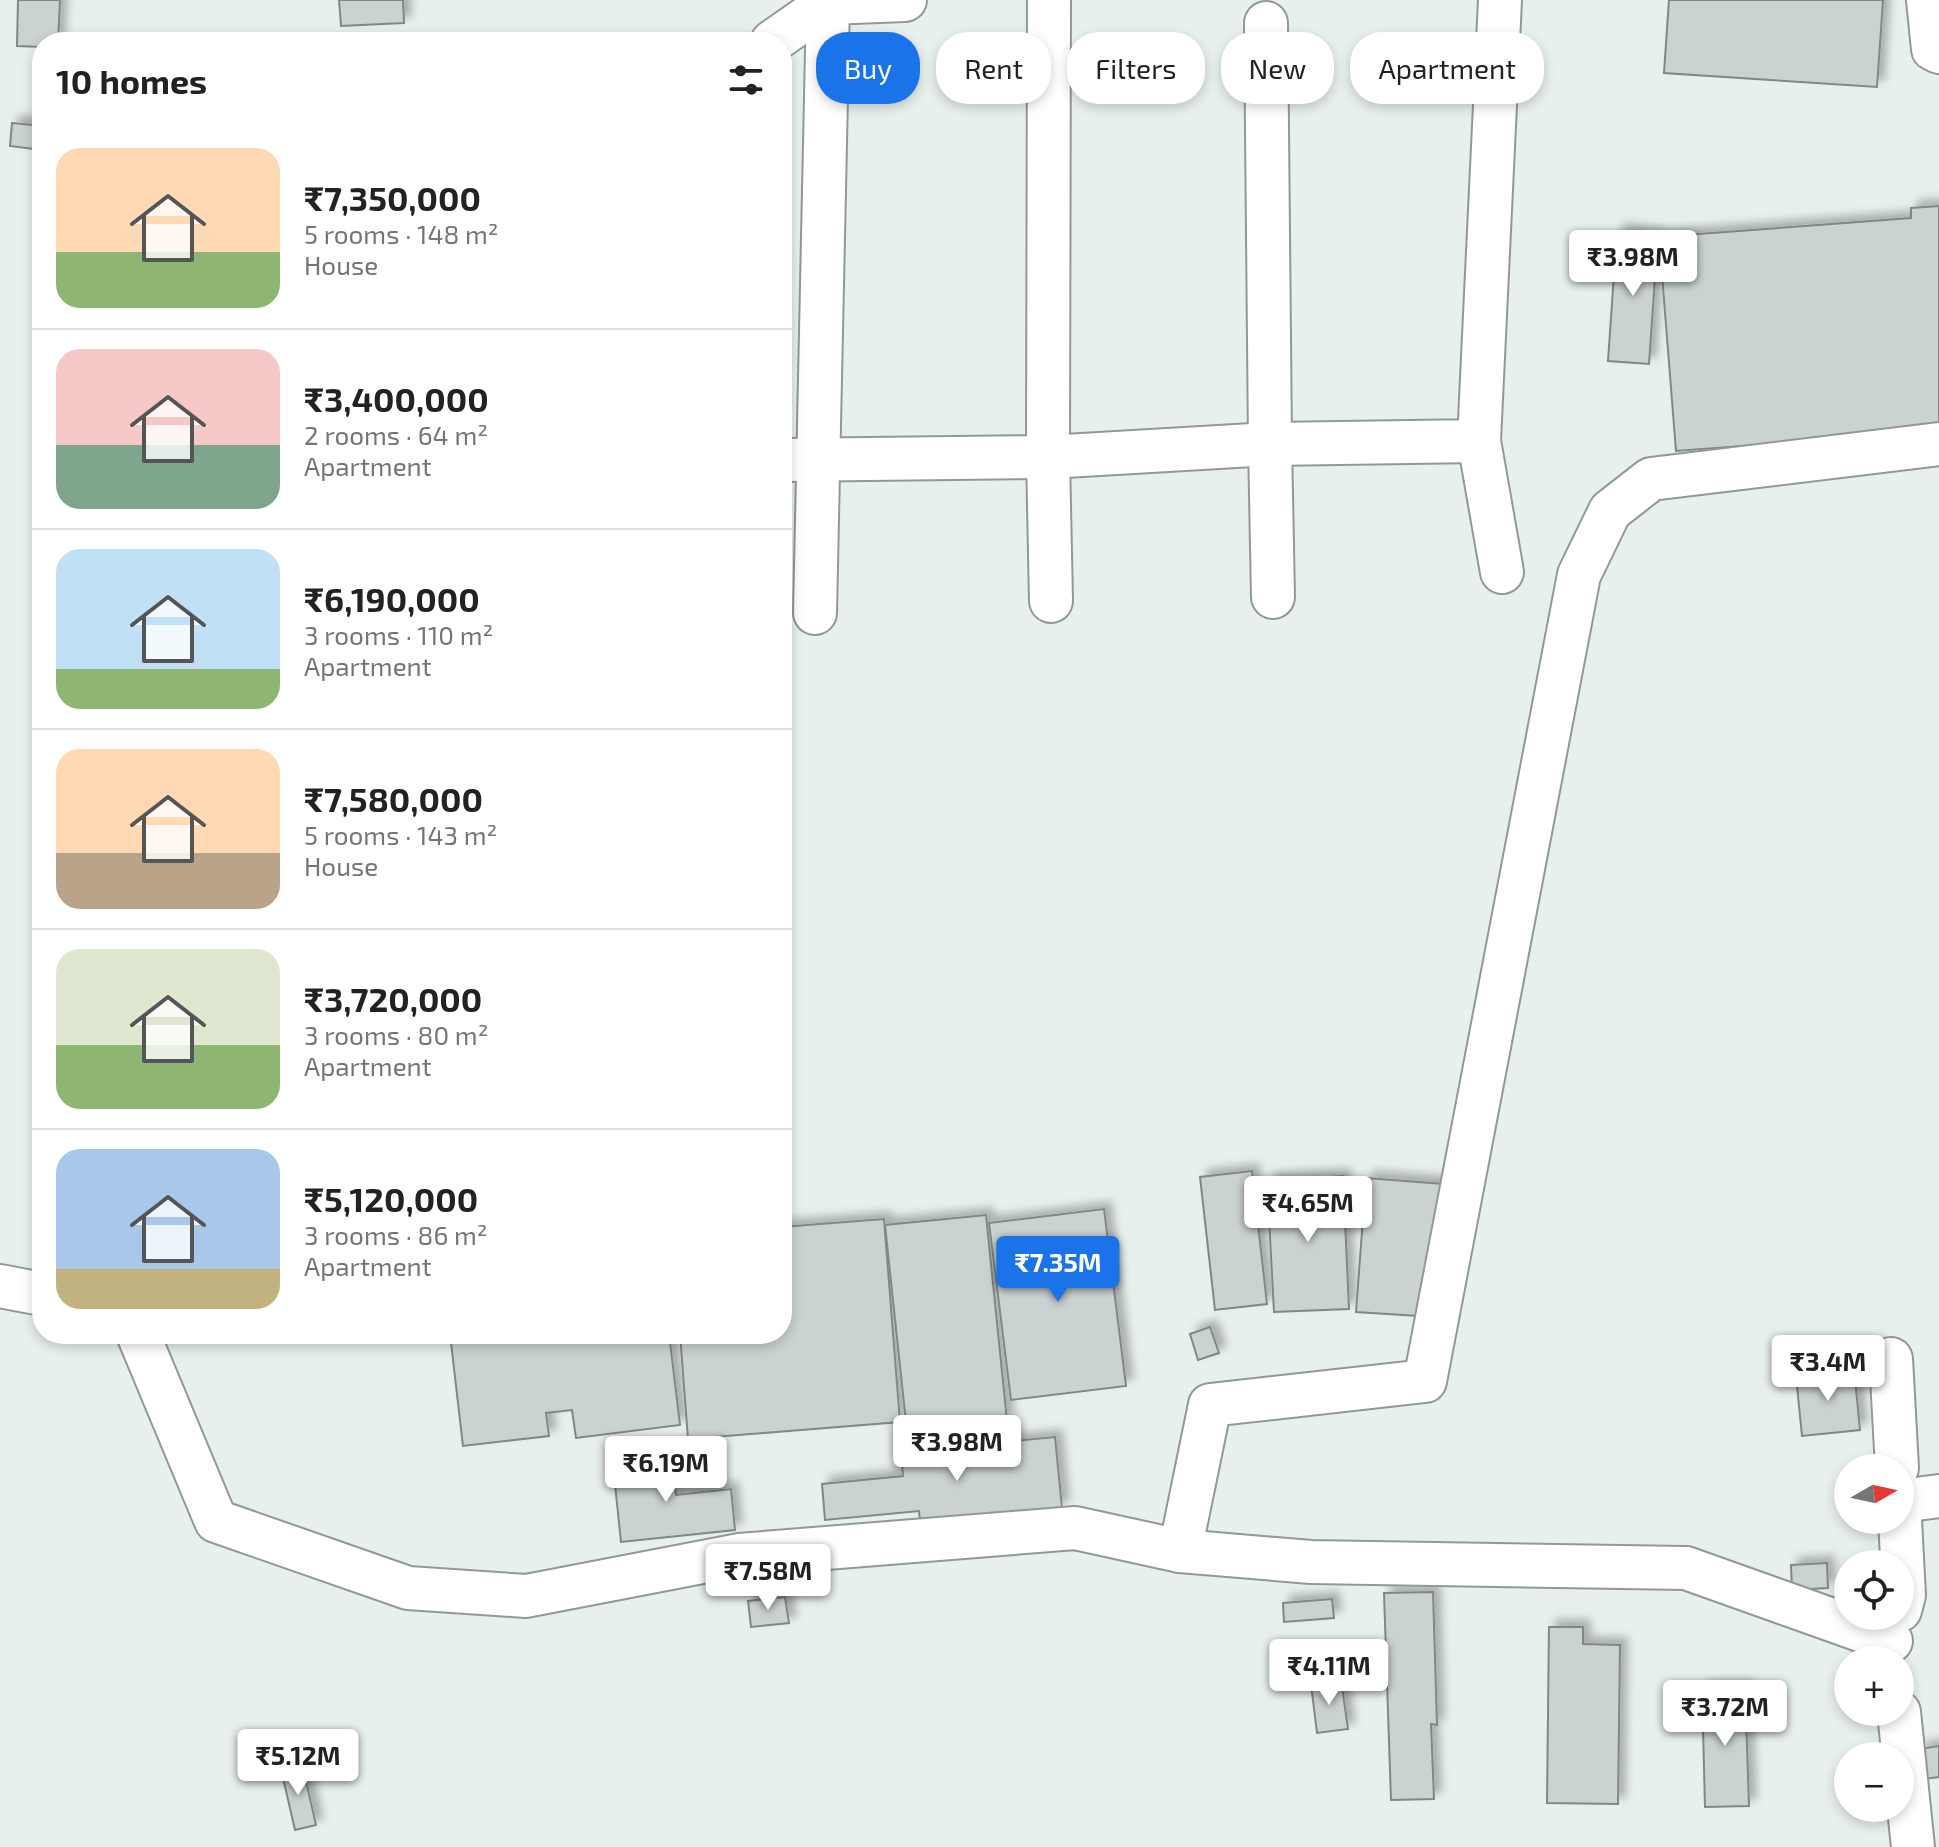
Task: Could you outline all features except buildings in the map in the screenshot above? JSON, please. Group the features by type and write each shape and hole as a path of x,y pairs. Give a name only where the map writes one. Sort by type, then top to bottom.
{"street":[{"path":"786,32 830,1 905,0"},
{"path":"1049,0 1048,457 1051,601"},
{"path":"1500,0 1479,441 1502,572"},
{"path":"1928,0 1933,49 1939,52"},
{"path":"815,613 800,459 830,1"},
{"path":"1266,23 1273,597"},
{"path":"800,459 1048,457 1270,444 1479,441"},
{"path":"1180,1551 1210,1405 1425,1381 1579,575 1610,511 1651,479 1939,444"},
{"path":"0,1286 32,1292"},
{"path":"142,1344 216,1521 408,1588 526,1596 739,1555 1075,1528 1180,1551 1311,1562 1686,1568 1834,1603"},
{"path":"1891,1359 1896,1454"},
{"path":"1914,1499 1939,1496"},
{"path":"1900,1726 1913,1847"}]}
